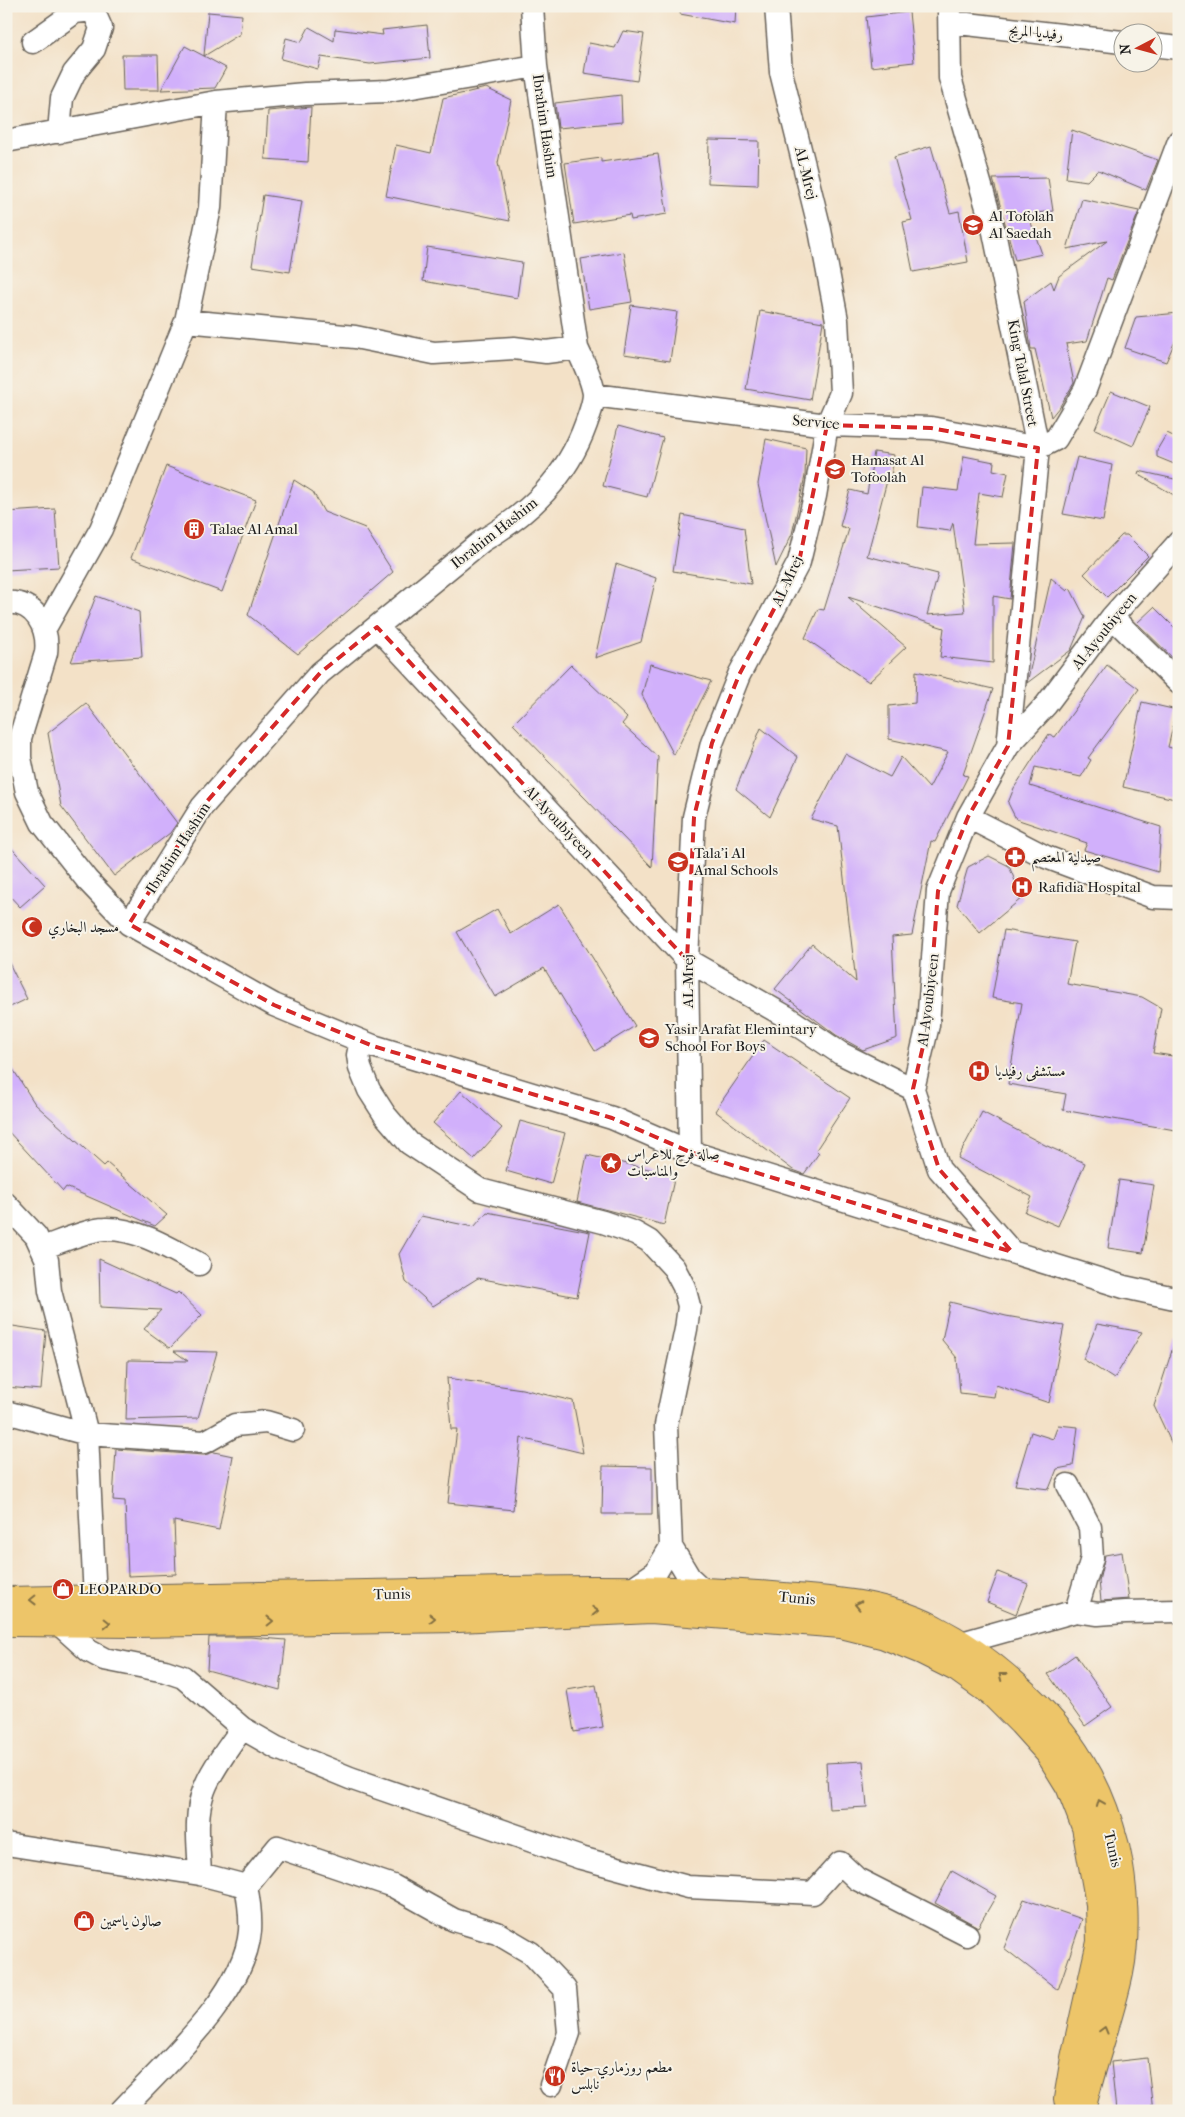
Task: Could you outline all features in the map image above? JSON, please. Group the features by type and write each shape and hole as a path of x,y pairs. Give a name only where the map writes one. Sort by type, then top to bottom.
{"main road":[{"name":"Tunis","path":"6,1600 631,1589 706,1592 850,1604 887,1611 923,1624 958,1644 1015,1686 1056,1727 1082,1764 1101,1805 1112,1839 1121,1890 1122,1932 1120,1970 1085,2059 1081,2111"},
{"path":"6,1622 459,1618 651,1609 841,1624 885,1635 922,1650 958,1668 993,1693 1022,1722 1049,1752 1070,1786 1086,1827 1100,1904 1101,1942 1085,2059 1067,2111"},
{"path":"1053,2111 1085,2059"},
{"path":"1085,2059 1093,2111"}],"street":[{"name":"Ibrahim Hashim","path":"129,924 202,807 320,673 482,541 508,525 536,503 558,476 582,433 594,396 588,373 577,348 536,66 532,6"},
{"name":"AL-Mrej","path":"690,1152 687,960 694,817 712,743 739,675 799,562 815,496 827,425 841,393 837,320 820,230 781,72 776,6"},
{"path":"32,42 75,12 94,10 101,28 94,48 74,73 62,98 59,132"},
{"name":"رفيديا-المريج","path":"949,14 1112,40"},
{"name":"King Talal Street","path":"949,14 950,78 994,232 1038,448 1008,746"},
{"path":"1162,46 1179,48"},
{"path":"6,141 216,102 305,94 389,91 536,66"},
{"path":"45,628 101,529 186,321 210,208 216,102"},
{"path":"1038,448 1056,439 1085,390 1179,141"},
{"path":"186,321 355,337 434,353 514,348 546,352 577,348"},
{"name":"Service","path":"594,396 827,425 931,428 1038,448"},
{"name":"Al-Ayoubiyeen","path":"377,626 687,960 785,1016 840,1053 914,1089 928,1024 938,891 968,817 1008,746 1046,705 1112,617 1179,542"},
{"path":"6,603 14,602 27,607 38,616 45,628 48,642 20,738 20,758 27,792 42,823 87,880 129,924 274,1005 361,1041 612,1118 690,1152 1124,1287 1179,1299"},
{"path":"1112,617 1179,683"},
{"path":"968,817 1046,857 1153,897 1179,898"},
{"path":"361,1041 358,1055 360,1068 369,1090 385,1115 409,1143 480,1190 604,1222 635,1233 648,1241 674,1268 684,1287 689,1306 666,1426 671,1547 689,1577 706,1592"},
{"path":"914,1089 939,1169 1012,1252"},
{"path":"6,1204 36,1236 47,1260 50,1291 87,1434 95,1599"},
{"path":"42,1248 103,1228 124,1231 161,1244 199,1264"},
{"path":"6,1412 87,1434 205,1442 235,1425 266,1422 293,1430"},
{"path":"1068,1485 1090,1526 1092,1558 1076,1611"},
{"path":"631,1589 656,1572 671,1547"},
{"path":"958,1644 1076,1611 1098,1614 1179,1611"},
{"path":"58,1622 89,1651 104,1659 165,1671 183,1677 242,1728 277,1748 350,1778 580,1858 688,1887 813,1893 840,1863 857,1879 967,1935"},
{"path":"200,1874 198,1818 203,1791 219,1762 242,1728"},
{"path":"6,1844 200,1874 246,1886"},
{"path":"121,2111 207,2018 232,1982 244,1954 250,1932 250,1908 246,1886 278,1847 393,1886 454,1920 497,1933 531,1953 565,1989 569,2033 551,2085"}],"highlighted area":[{"path":"827,425 931,428 1038,448 1008,746 968,817 938,891 928,1025 913,1089 939,1169 1012,1252 690,1152 612,1118 373,1046 274,1005 129,924 202,807 320,673 377,627 687,960 694,817 712,743 739,675 799,562"}],"building":[{"path":"681,6 736,6 735,24 680,14"},
{"path":"208,12 242,15 240,34 204,56"},
{"path":"909,12 914,62 871,67 866,17"},
{"path":"427,25 430,58 370,64 321,57 318,69 281,59 286,38 301,42 309,27 334,41 335,29 383,35 382,30"},
{"path":"623,31 644,34 637,81 584,73 589,43 615,48"},
{"path":"185,46 226,68 215,88 161,90"},
{"path":"122,55 158,55 159,90 123,90"},
{"path":"486,88 511,100 498,163 510,221 386,196 396,145 431,153 443,98"},
{"path":"621,95 622,122 558,128 555,103"},
{"path":"311,107 308,162 265,159 268,111"},
{"path":"1072,130 1158,160 1146,190 1098,170 1087,181 1066,178"},
{"path":"709,140 759,141 758,185 708,183"},
{"path":"931,146 950,213 959,211 968,262 913,272 903,222 912,220 894,157"},
{"path":"658,154 667,214 631,220 630,215 574,224 565,163 601,158 601,162"},
{"path":"1048,178 1053,211 1028,214 1042,254 1015,260 993,179"},
{"path":"263,195 302,201 290,272 252,266"},
{"path":"1082,199 1139,211 1112,280 1107,278 1087,341 1066,344 1074,383 1051,417 1035,349 1031,349 1024,301 1051,281 1054,289 1059,276 1107,241 1067,249"},
{"path":"427,247 522,262 517,298 423,281"},
{"path":"624,252 632,302 589,309 581,259"},
{"path":"631,305 677,312 670,361 624,354"},
{"path":"760,311 823,322 810,400 746,389"},
{"path":"1179,313 1179,332 1166,362 1125,348 1136,317"},
{"path":"1111,391 1150,407 1133,446 1095,429"},
{"path":"618,426 663,438 647,497 603,486"},
{"path":"1167,433 1179,439 1179,466 1157,457 1157,450"},
{"path":"766,439 806,448 805,476 792,534 776,567 758,484"},
{"path":"874,452 894,455 891,477 888,477 867,556 938,574 927,615 965,612 953,523 950,531 918,527 922,487 958,491 964,456 994,462 993,470 1008,473 1003,497 979,493 973,544 1015,543 1010,599 993,596 993,663 940,657 944,628 848,597 906,647 869,682 805,638 818,609 824,610 849,529 840,526 850,490 867,494"},
{"path":"1077,457 1112,465 1103,521 1063,514"},
{"name":"Talae Al Amal","path":"166,466 256,500 222,592 131,558"},
{"path":"1139,471 1179,480 1179,498 1138,474"},
{"path":"294,480 313,492 324,512 365,528 393,572 298,654 248,615"},
{"path":"55,509 59,567 6,570 6,512"},
{"path":"682,515 744,528 751,584 673,571"},
{"path":"1122,535 1127,535 1148,556 1107,597 1084,574"},
{"path":"616,564 656,578 641,642 595,658"},
{"path":"1051,578 1067,591 1070,588 1085,617 1071,650 1027,683"},
{"path":"96,596 139,612 142,657 71,662"},
{"path":"1154,607 1179,632 1179,664 1137,623"},
{"path":"650,664 711,681 674,755 642,695"},
{"path":"571,665 627,718 622,724 658,757 652,867 513,724"},
{"path":"1107,665 1139,689 1088,758 1091,760 1081,777 1035,767 1030,786 1161,827 1158,872 1084,850 1087,843 1016,819 1008,803 1014,788 1049,734 1055,737"},
{"path":"916,671 993,689 963,775 968,776 935,842 931,841 912,935 892,937 897,1038 863,1050 836,1035 775,989 812,944 856,982 838,826 811,819 845,754 890,777 901,757 929,788 948,752 889,739 889,706 915,703"},
{"path":"1142,702 1177,710 1168,747 1179,750 1179,800 1123,787"},
{"path":"86,703 177,823 170,833 114,876 61,806 48,733"},
{"path":"761,728 798,757 770,817 736,789"},
{"path":"6,842 45,885 20,907 6,892"},
{"path":"989,856 1009,866 1022,898 980,933 957,905 968,867"},
{"path":"559,904 635,1026 595,1051 544,968 495,997 457,932 497,909 511,934"},
{"path":"1004,930 1075,942 1067,984 1142,997 1161,1008 1153,1053 1179,1057 1179,1110 1175,1130 1063,1110 1066,1094 1008,1084 1022,1003 992,998"},
{"path":"6,957 27,999 6,1009"},
{"path":"764,1040 850,1098 816,1150 819,1153 804,1174 793,1170 715,1111"},
{"path":"6,1058 35,1104 104,1166 107,1163 167,1215 155,1226 66,1187 63,1191 6,1129"},
{"path":"461,1091 502,1128 474,1159 433,1123"},
{"path":"982,1112 1045,1145 1085,1163 1058,1226 1025,1212 1032,1197 958,1158"},
{"path":"520,1121 565,1133 551,1184 506,1171"},
{"path":"587,1155 675,1175 664,1225 577,1202"},
{"path":"1119,1180 1154,1185 1143,1253 1108,1248"},
{"path":"487,1212 590,1232 577,1297 478,1278 433,1306 406,1282 399,1254 421,1216 474,1227"},
{"path":"99,1259 176,1294 178,1292 202,1315 170,1348 144,1329 161,1310 100,1307"},
{"path":"950,1302 1006,1316 1064,1326 1049,1403 996,1385 994,1397 960,1393 957,1358 942,1340"},
{"path":"1097,1324 1142,1332 1114,1379 1083,1359"},
{"path":"6,1325 46,1331 41,1390 6,1387"},
{"path":"1176,1338 1179,1338 1179,1459 1154,1406"},
{"path":"174,1351 217,1352 198,1418 126,1420 128,1360 188,1361"},
{"path":"447,1378 522,1389 573,1401 583,1453 521,1438 513,1510 448,1503 457,1429 451,1429"},
{"path":"1058,1425 1078,1427 1073,1466 1057,1469 1049,1489 1015,1485 1031,1432 1053,1439"},
{"path":"116,1449 204,1455 214,1452 233,1456 219,1530 174,1521 176,1574 128,1576 125,1501 113,1500"},
{"path":"603,1466 652,1467 652,1514 602,1514"},
{"path":"1122,1552 1129,1599 1101,1601 1099,1581 1105,1555"},
{"path":"998,1572 1028,1584 1016,1614 987,1602"},
{"path":"209,1637 250,1637 286,1640 280,1690 207,1670"},
{"path":"1075,1655 1112,1707 1085,1726 1048,1674"},
{"path":"596,1685 603,1727 574,1732 567,1690"},
{"path":"863,1761 867,1807 829,1809 826,1763"},
{"path":"952,1871 996,1896 978,1927 935,1903"},
{"path":"1024,1899 1082,1919 1058,1990 1004,1948"},
{"path":"1147,2058 1153,2111 1116,2111 1111,2062"}],"place":[{"name":"Al Tofolah Al Saedah","path":"973,225"},
{"name":"Hamasat Al Tofoolah","path":"835,469"},
{"name":"Talae Al Amal","path":"194,529"},
{"name":"صيدلية المعتصم","path":"1015,857"},
{"name":"Tala'i Al Amal Schools","path":"678,862"},
{"name":"Rafidia Hospital","path":"1022,887"},
{"name":"مسجد البخاري","path":"32,927"},
{"name":"Yasir Arafat Elemintary School For Boys","path":"649,1038"},
{"name":"مستشفى رفيديا","path":"979,1071"},
{"name":"صالة فرح للاعراس والمناسبات","path":"611,1163"},
{"name":"LEOPARDO","path":"63,1589"},
{"name":"صالون ياسمين","path":"84,1921"},
{"name":"مطعم روزماري-حياة نابلس","path":"555,2076"}]}
